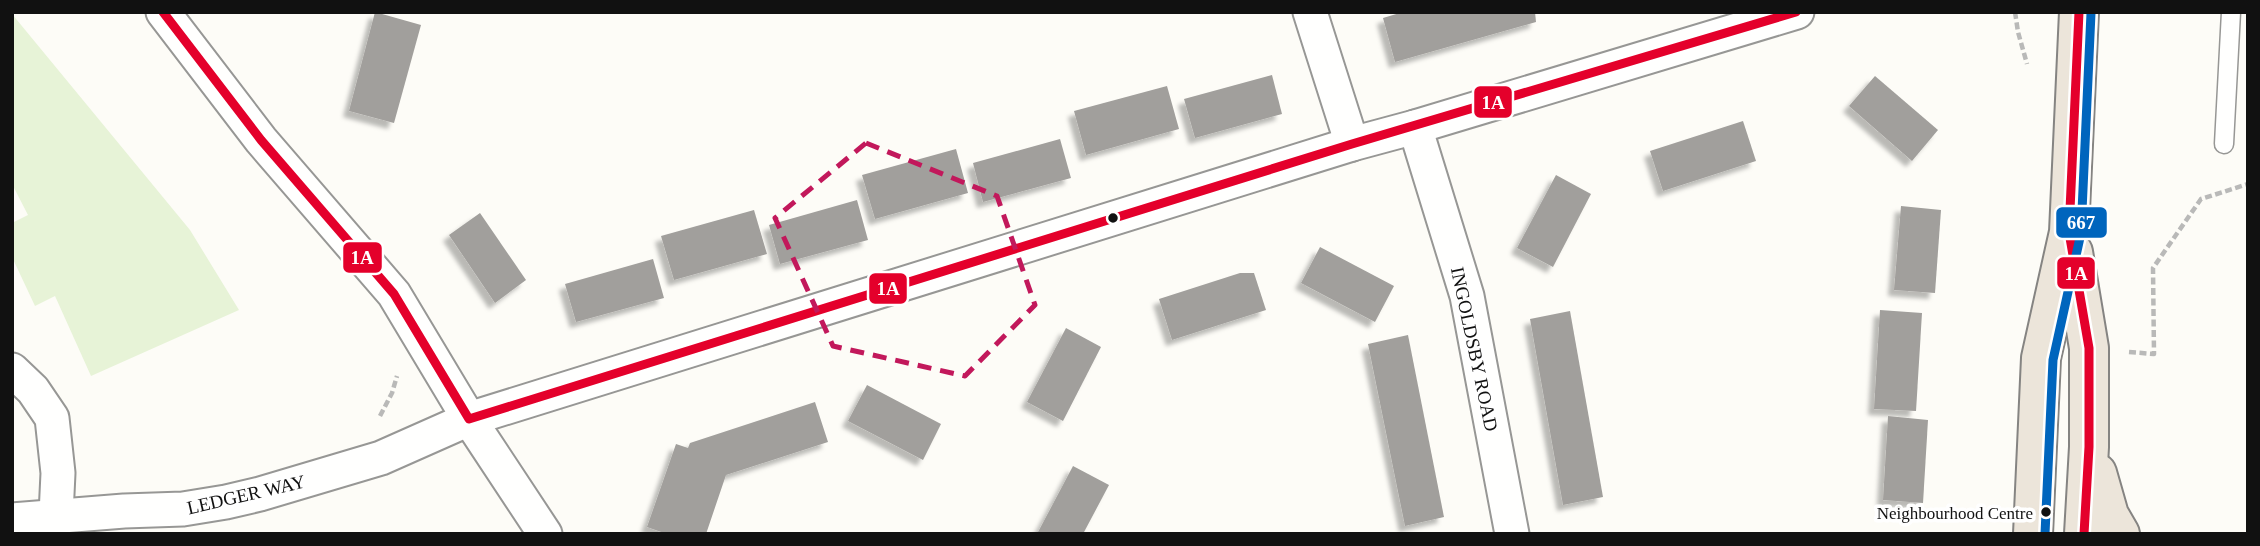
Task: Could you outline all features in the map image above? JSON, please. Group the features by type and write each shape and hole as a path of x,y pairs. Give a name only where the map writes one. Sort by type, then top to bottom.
{"highway":[{"path":"2033,534 2041,358 2070,232 2079,12"},
{"path":"2070,232 2090,348 2089,447 2084,534"},
{"path":"2089,447 2109,515 2120,534"}],"street":[{"path":"1310,12 1352,144"},
{"name":"LEDGER WAY","path":"12,520 70,521 124,511 183,509 260,494 381,458 469,419 1352,144 1797,12"},
{"path":"181,19 261,140 394,294 469,419 545,534"},
{"name":"INGOLDSBY ROAD","path":"1415,127 1467,296 1513,534"},
{"path":"12,370 33,390 52,418 58,473 70,521"}],"lane":[{"path":"2224,144 2231,12"}],"path":[{"path":"2015,12 2027,64"},
{"path":"2090,348 2154,354 2153,268 2202,199 2248,184"},
{"path":"376,423 392,393 400,367"}],"highlighted area":[{"path":"866,143 997,196 1035,305 965,376 833,346 775,218"}],"green space":[{"path":"12,14 190,230 239,310 91,376 55,296 35,306 12,257 12,223 28,215 12,184"}],"building":[{"path":"375,12 421,25 394,123 349,111"},
{"path":"1403,12 1535,12 1536,22 1395,62 1383,18"},
{"path":"1272,75 1282,114 1195,138 1184,99"},
{"path":"1875,76 1938,130 1912,161 1849,106"},
{"path":"1167,86 1179,129 1086,155 1074,111"},
{"path":"1743,121 1756,161 1663,191 1650,151"},
{"path":"1060,139 1071,178 983,202 973,163"},
{"path":"956,149 968,193 875,219 862,175"},
{"path":"1556,175 1591,194 1553,267 1517,248"},
{"path":"857,200 868,240 780,264 769,225"},
{"path":"1901,206 1941,210 1935,293 1894,290"},
{"path":"754,210 767,254 674,280 661,236"},
{"path":"480,213 526,280 495,303 449,235"},
{"path":"1320,247 1394,286 1375,322 1301,283"},
{"path":"653,259 664,298 576,322 565,284"},
{"path":"1240,273 1254,273 1266,310 1172,340 1159,299"},
{"path":"1880,310 1922,313 1916,411 1874,409"},
{"path":"1570,311 1603,497 1563,505 1530,319"},
{"path":"1066,328 1101,347 1063,421 1027,402"},
{"path":"1408,335 1444,517 1405,526 1368,344"},
{"path":"867,385 941,424 923,460 848,421"},
{"path":"815,402 828,442 726,475 706,534 667,534 647,527 676,444 688,448 690,443"},
{"path":"1888,416 1928,420 1923,503 1883,500"},
{"path":"1073,466 1109,485 1083,534 1037,534"}],"transit line":[{"name":"1A","path":"163,12 261,140 394,294 469,419 1352,144 1796,12"},
{"name":"1A","path":"2079,12 2069,232 2089,348 2089,447 2084,534"},
{"name":"667","path":"2045,534 2053,360 2081,233 2091,13"}],"place":[{"name":"Neighbourhood Centre","path":"2046,512"}]}
